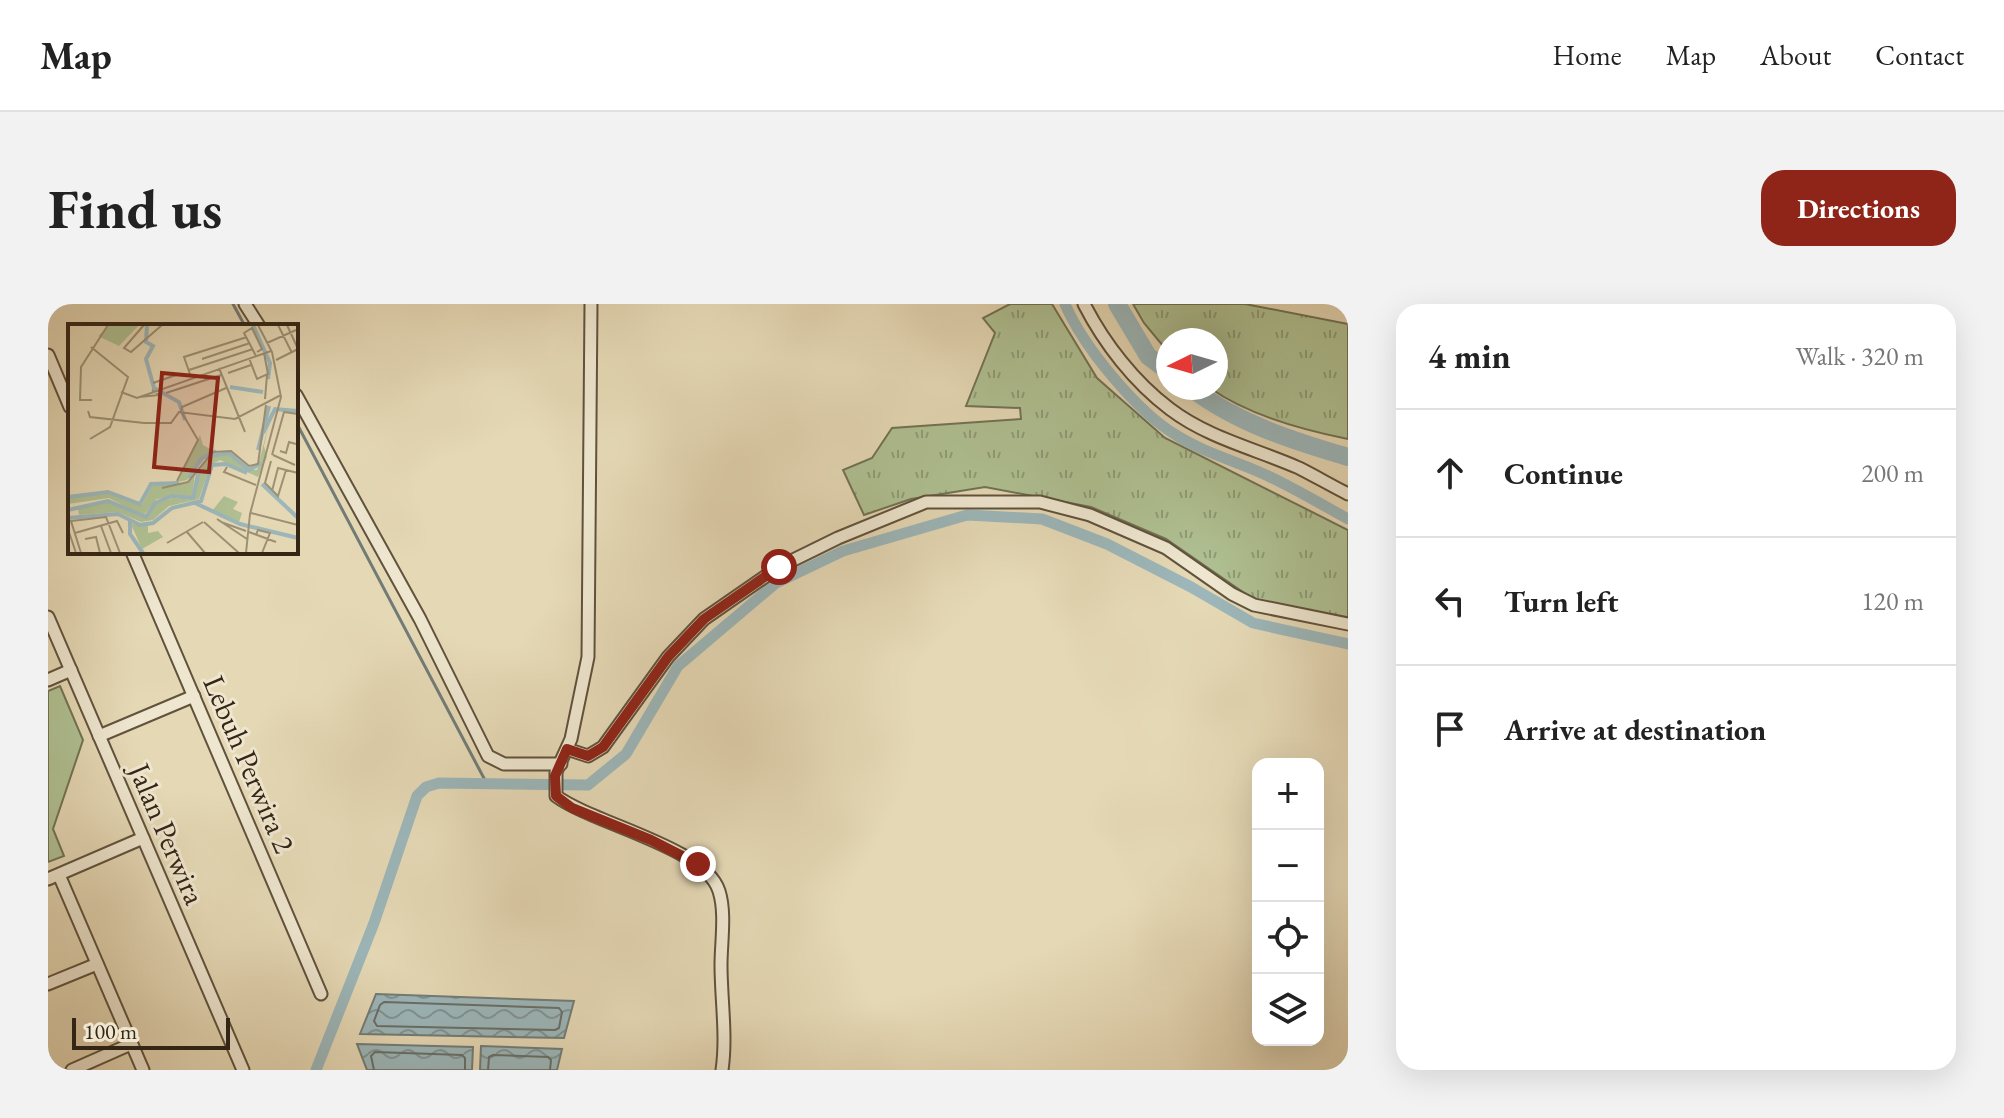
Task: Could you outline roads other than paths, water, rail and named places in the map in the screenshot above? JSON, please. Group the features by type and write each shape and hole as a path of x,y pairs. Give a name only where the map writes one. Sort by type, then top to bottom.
{"street":[{"path":"245,304 258,324"},
{"path":"591,304 588,657 567,749 558,768 556,796 572,808 651,840 698,864 712,877 720,893 722,1070"},
{"path":"1084,304 1114,352 1140,382 1171,409 1227,440 1298,468 1348,494"},
{"path":"48,355 68,402"},
{"path":"298,399 420,619 488,756 504,764 558,768"},
{"path":"567,749 588,756 603,747 668,657 704,619 779,567 838,538 926,502 1040,502 1090,515 1166,548 1232,594 1254,605 1348,624"},
{"name":"Lebuh Perwira 2","path":"133,554 321,994"},
{"name":"Jalan Perwira","path":"48,617 243,1070"},
{"path":"48,680 71,670"},
{"path":"99,736 194,696"},
{"path":"143,838 53,877 97,964 143,1070"},
{"path":"48,984 97,964"},
{"path":"72,1070 131,1044"}],"water":[{"path":"376,994 574,1001 564,1038 360,1034"},
{"path":"357,1044 473,1047 472,1070 367,1070"},
{"path":"481,1046 562,1049 557,1070 480,1070"}],"waterway":[{"path":"233,304 244,324"},
{"path":"1065,304 1097,358 1128,394 1160,424 1198,447 1276,480 1348,519"},
{"path":"1117,304 1148,356 1156,362"},
{"path":"1209,400 1246,421 1348,457"},
{"path":"298,426 487,784"},
{"path":"316,1070 374,923 417,796 426,787 439,783 588,785 626,754 678,666 776,583 843,551 967,515 1042,519 1107,544 1253,623 1348,644"}]}
